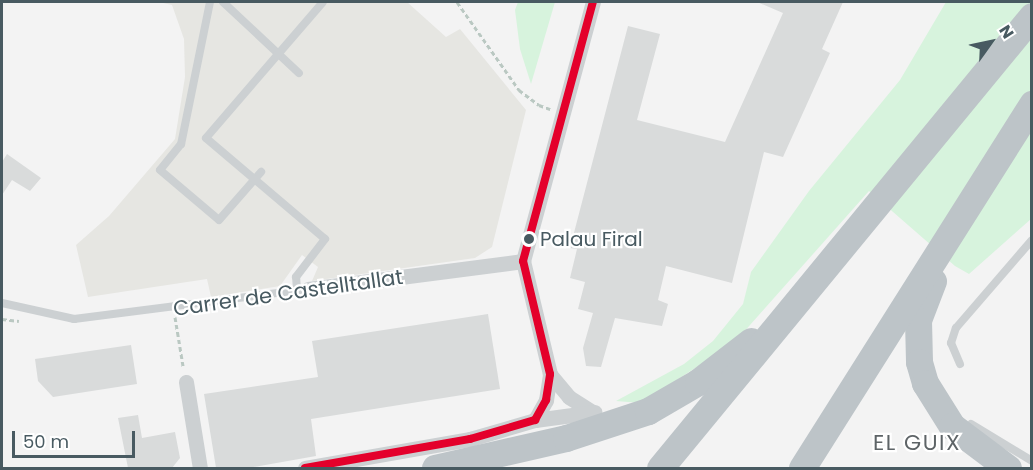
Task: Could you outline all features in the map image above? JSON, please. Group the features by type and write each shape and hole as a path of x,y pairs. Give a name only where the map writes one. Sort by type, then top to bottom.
{"highway":[{"path":"660,468 1032,16"},
{"path":"802,468 1032,104"},
{"path":"1003,148 983,202 932,282 918,320 919,362 952,426 1008,468"},
{"path":"435,468 566,438 648,411 723,365 793,305"},
{"path":"809,468 837,415"}],"street":[{"path":"535,420 546,400 550,374 523,261 593,2"},
{"name":"Carrer de Castelltallat","path":"303,290 523,261"},
{"path":"550,374 570,398 591,411"},
{"path":"186,382 200,468"},
{"path":"305,468 470,439 535,420 591,411 648,411"}],"lane":[{"path":"210,2 181,144 160,170 219,220 261,172"},
{"path":"223,2 298,73"},
{"path":"303,290 296,277 325,239 206,138 323,2"},
{"path":"960,364 951,343 956,328 1032,240"},
{"name":"Carrer de Castelltallat","path":"2,303 74,319 174,309 303,290"},
{"path":"962,418 1032,461"}],"path":[{"path":"457,2 519,90 539,105 563,112"},
{"path":"174,309 186,382"}],"shaded area":[{"path":"159,2 407,2 446,37 460,29 526,110 492,247 475,258 312,281 318,267 302,255 280,286 211,297 207,279 88,297 76,245 109,216 175,139 185,77 184,39 172,5"}],"green space":[{"path":"518,2 555,2 531,84 520,49 515,10"},
{"path":"946,2 1031,2 1031,219 969,274 955,266 869,191 734,343 641,403 616,401 684,364 713,341 743,304 751,272 809,191 900,80"}],"building":[{"path":"757,2 843,2 822,49 830,53 783,157 764,152 732,283 666,266 658,300 668,304 662,326 615,318 601,367 586,366 583,348 593,313 578,309 585,282 570,278 577,249 570,248 628,26 660,34 637,120 725,142 783,13"},
{"path":"7,154 41,178 30,191 12,180 2,195 2,162"},
{"path":"488,314 500,389 311,419 316,456 248,468 216,468 204,394 318,377 312,341"},
{"path":"131,345 137,384 53,397 38,381 35,359"},
{"path":"138,415 142,438 175,432 180,458 172,468 128,468 118,418"}],"transit line":[{"path":"305,468 470,439 535,420 546,400 550,374 523,261 593,2"}],"place":[{"name":"Palau Firal","path":"529,239"}],"district":[{"name":"EL GUIX","path":"917,443"}]}
